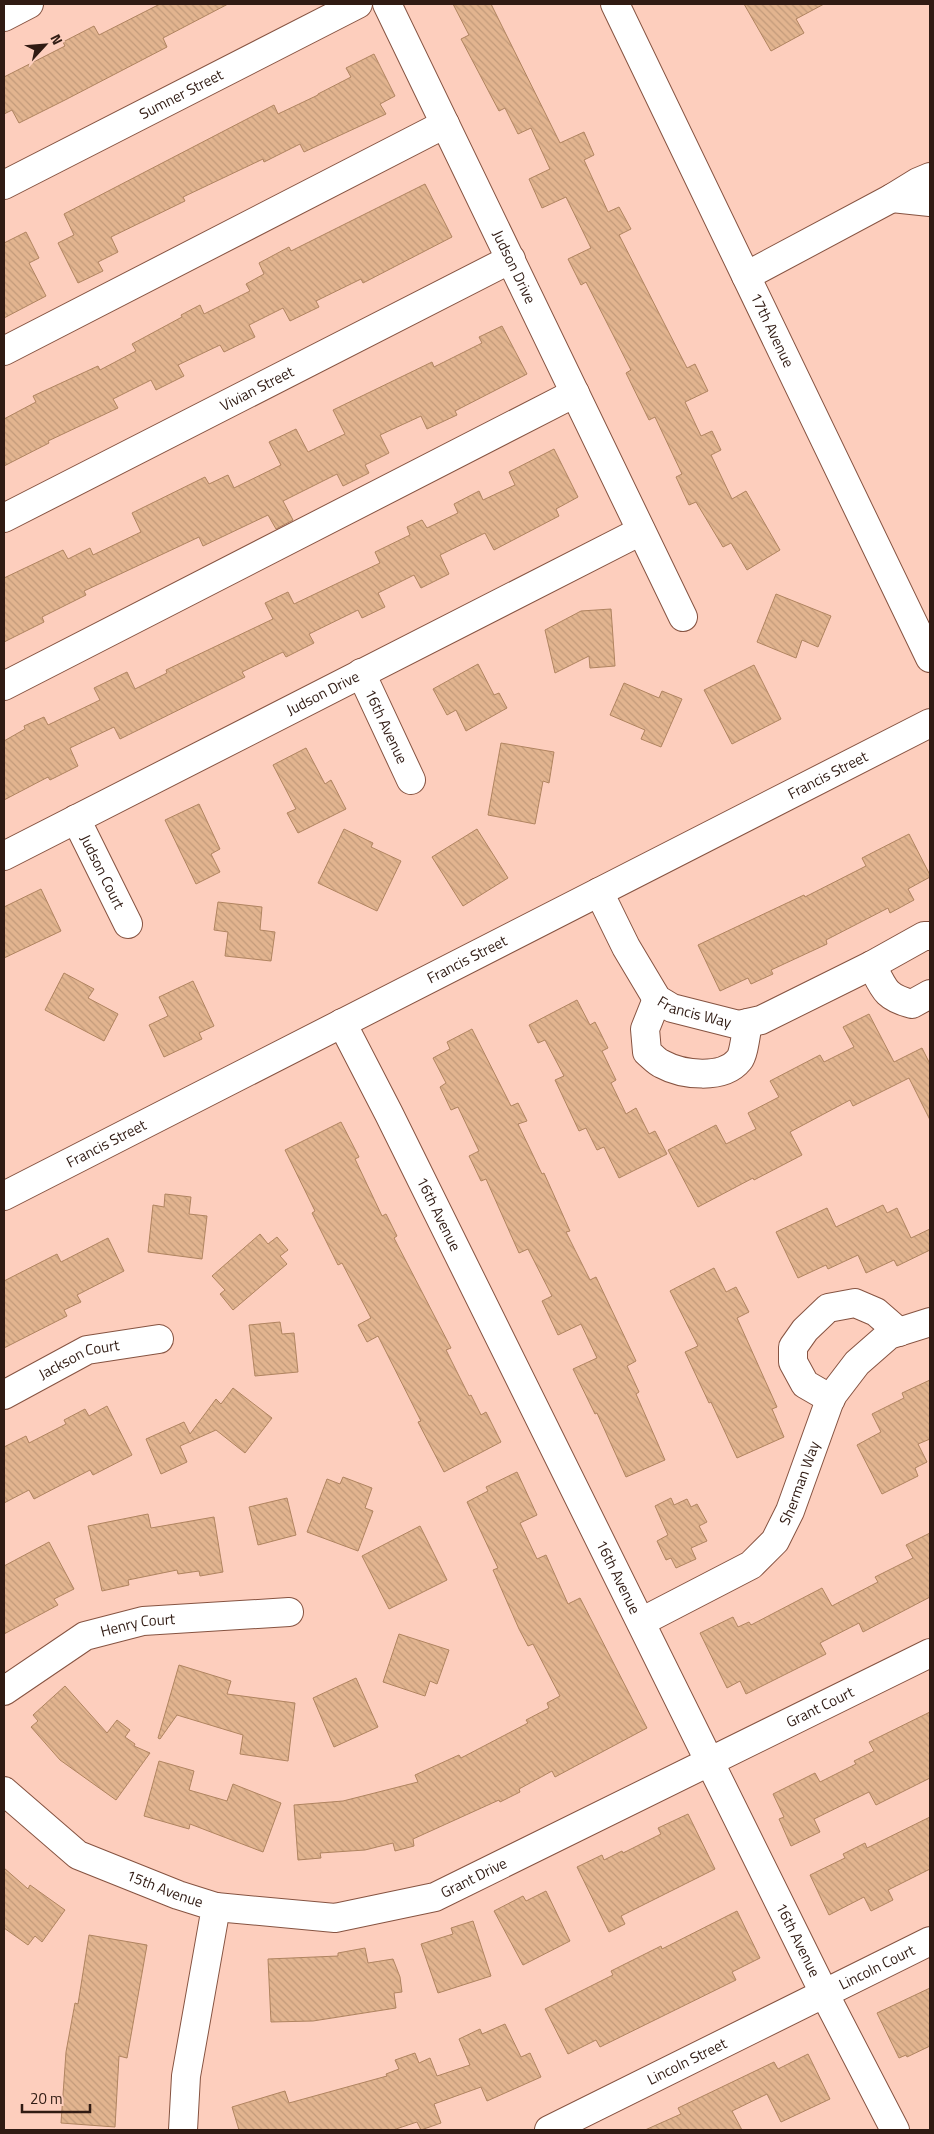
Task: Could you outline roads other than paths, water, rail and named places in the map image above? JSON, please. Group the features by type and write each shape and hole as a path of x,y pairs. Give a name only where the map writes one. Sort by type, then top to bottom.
{"street":[{"path":"4,17 29,4"},
{"name":"Sumner Street","path":"4,185 358,4"},
{"name":"Judson Drive","path":"387,4 683,617"},
{"name":"17th Avenue","path":"617,4 930,658"},
{"path":"4,351 445,124"},
{"path":"746,276 930,177"},
{"path":"892,198 930,202"},
{"name":"Vivian Street","path":"4,518 510,260"},
{"path":"4,686 575,393"},
{"name":"Judson Drive","path":"4,856 642,531"},
{"name":"16th Avenue","path":"361,673 411,780"},
{"name":"Francis Street","path":"4,1196 930,723"},
{"name":"Judson Court","path":"76,819 128,924"},
{"name":"Francis Way","path":"599,892 626,947 657,999 672,1008 739,1025 761,1020 872,965 924,936 930,936"},
{"path":"872,965 884,988 896,1000 912,1004 930,994"},
{"path":"657,999 645,1029 647,1052 662,1064 693,1074 729,1069 740,1059 748,1023"},
{"name":"16th Avenue","path":"342,1023 894,2130"},
{"path":"831,1399 805,1384 794,1362 794,1347 805,1330 828,1308 855,1303 876,1312 899,1332"},
{"name":"Sherman Way","path":"641,1622 751,1564 774,1541 790,1511 831,1399 857,1363 889,1335 930,1322"},
{"name":"Jackson Court","path":"4,1395 87,1350 160,1339"},
{"name":"Henry Court","path":"4,1691 86,1636 143,1621 289,1612"},
{"name":"Grant Court","path":"710,1761 930,1652"},
{"name":"Grant Drive","path":"216,1908 335,1918 435,1897 710,1761"},
{"name":"15th Avenue","path":"4,1791 78,1855 216,1908 186,2076 182,2130"},
{"name":"Lincoln Court","path":"824,1992 930,1941"},
{"name":"Lincoln Street","path":"548,2130 824,1992"}]}
